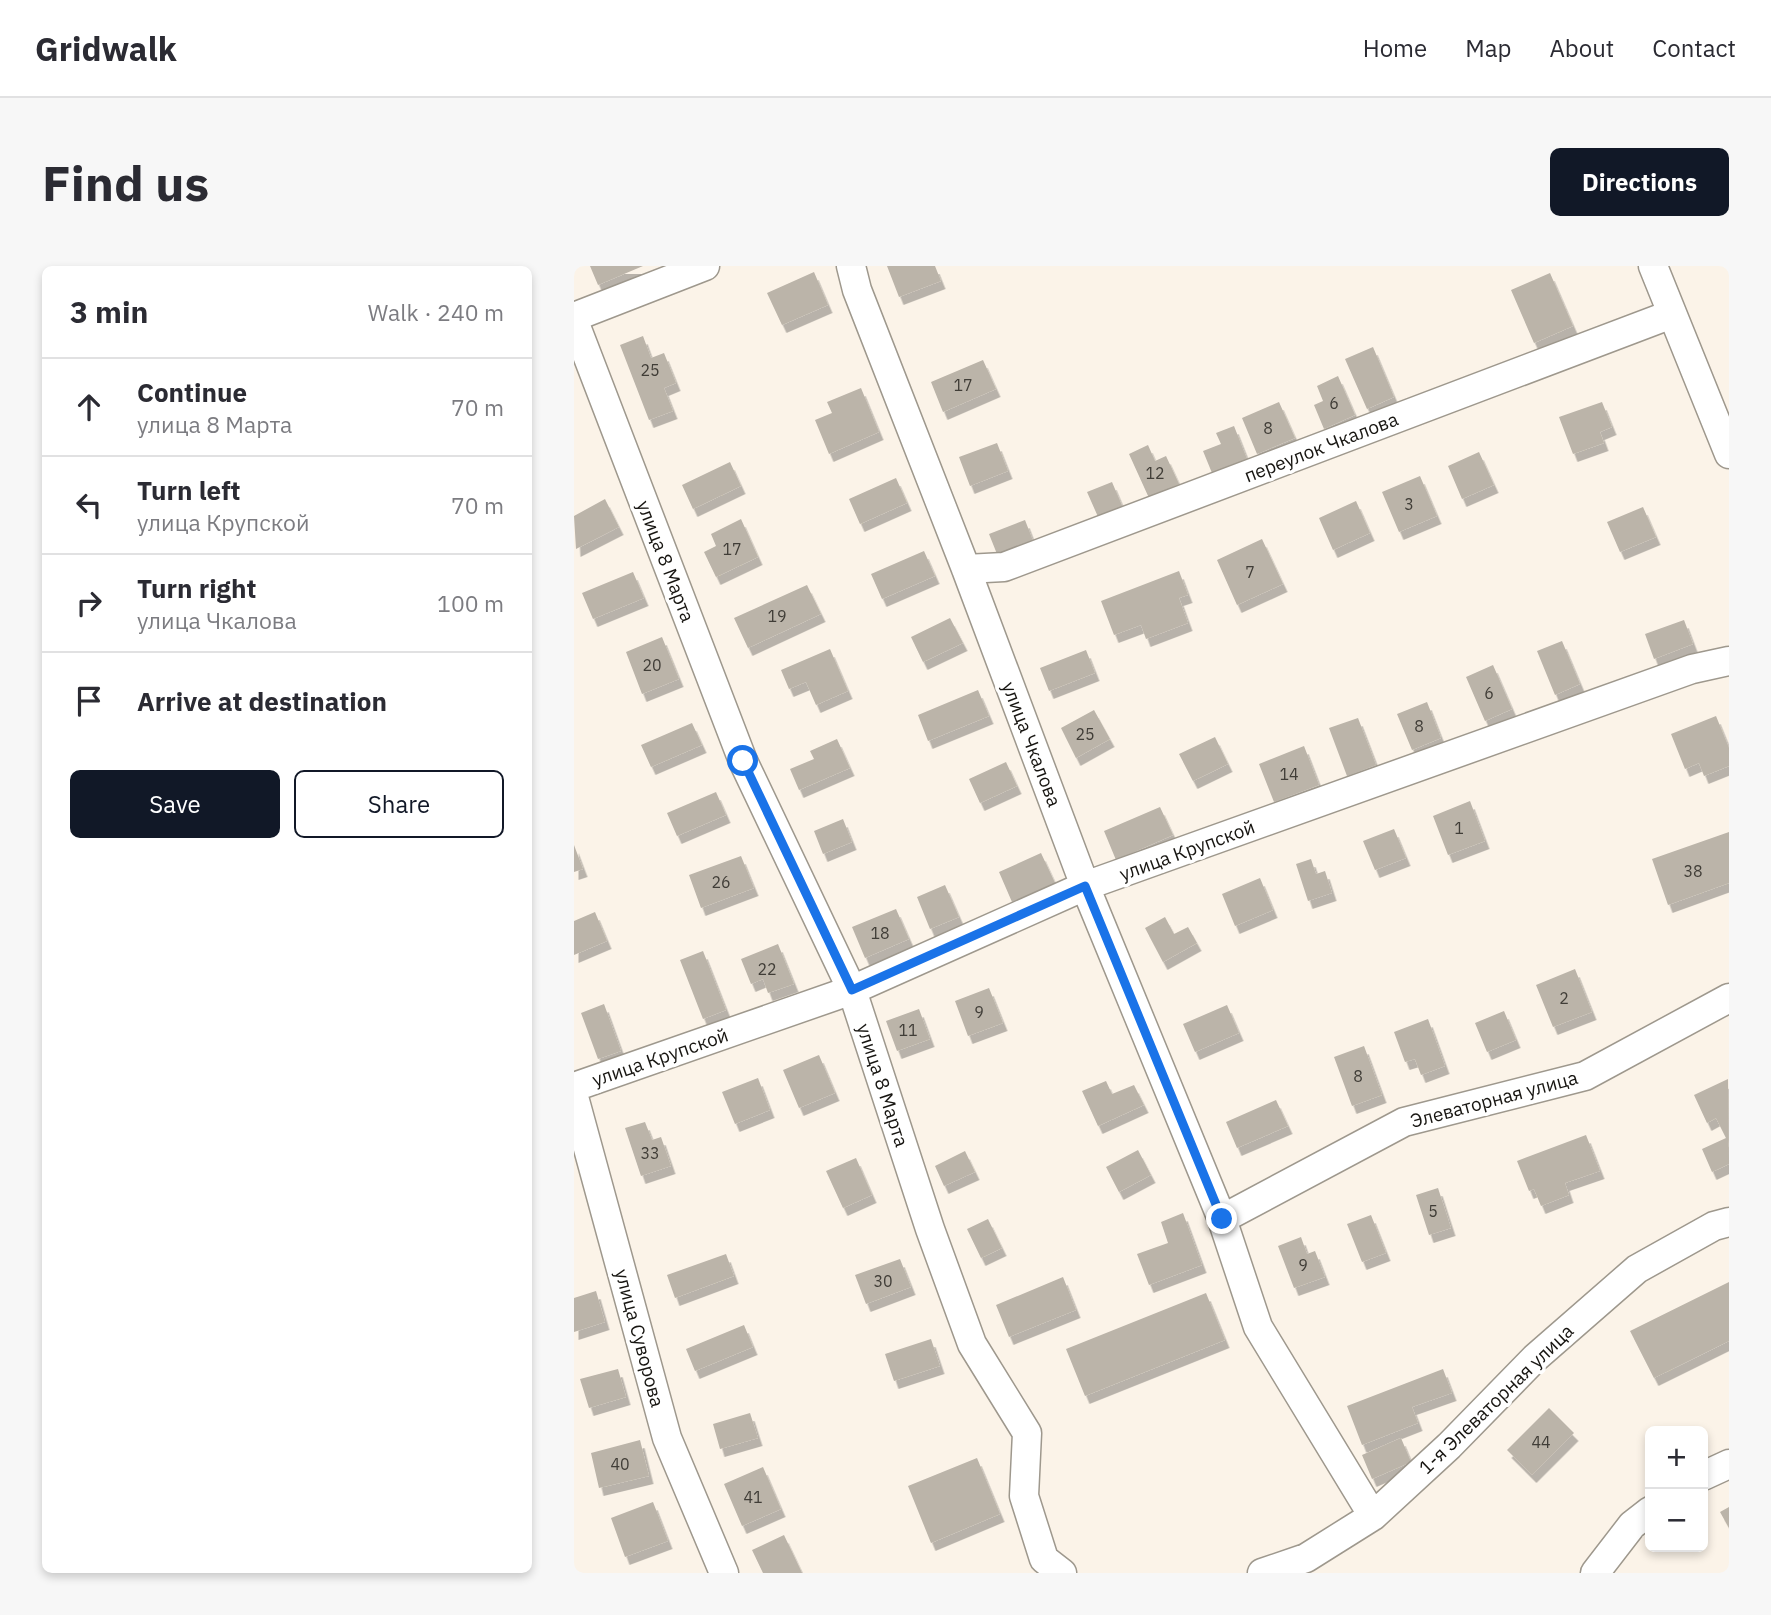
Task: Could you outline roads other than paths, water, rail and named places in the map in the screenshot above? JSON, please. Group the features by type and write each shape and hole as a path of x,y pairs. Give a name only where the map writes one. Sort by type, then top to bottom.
{"street":[{"path":"574,319 705,266"},
{"name":"улица Чкалова","path":"851,266 857,290 967,569 1085,886 1222,1219 1258,1327 1373,1516"},
{"path":"1653,266 1729,454"},
{"name":"переулок Чкалова","path":"967,569 1004,567 1672,314"},
{"name":"улица 8 Марта","path":"574,319 743,761 852,990 930,1229 972,1344 1027,1433 1024,1496 1044,1559 1062,1573"},
{"name":"улица Крупской","path":"574,1087 852,990 1085,886 1692,668 1729,661"},
{"name":"Элеваторная улица","path":"1222,1219 1404,1122 1585,1076 1729,998"},
{"name":"улица Суворова","path":"574,1097 667,1437 723,1573"},
{"name":"1-я Элеваторная улица","path":"1262,1573 1306,1558 1373,1516 1448,1447 1535,1359 1637,1269 1714,1226 1729,1222"},
{"path":"1708,1474 1729,1464"},
{"path":"1595,1573 1632,1525 1645,1515"}]}
